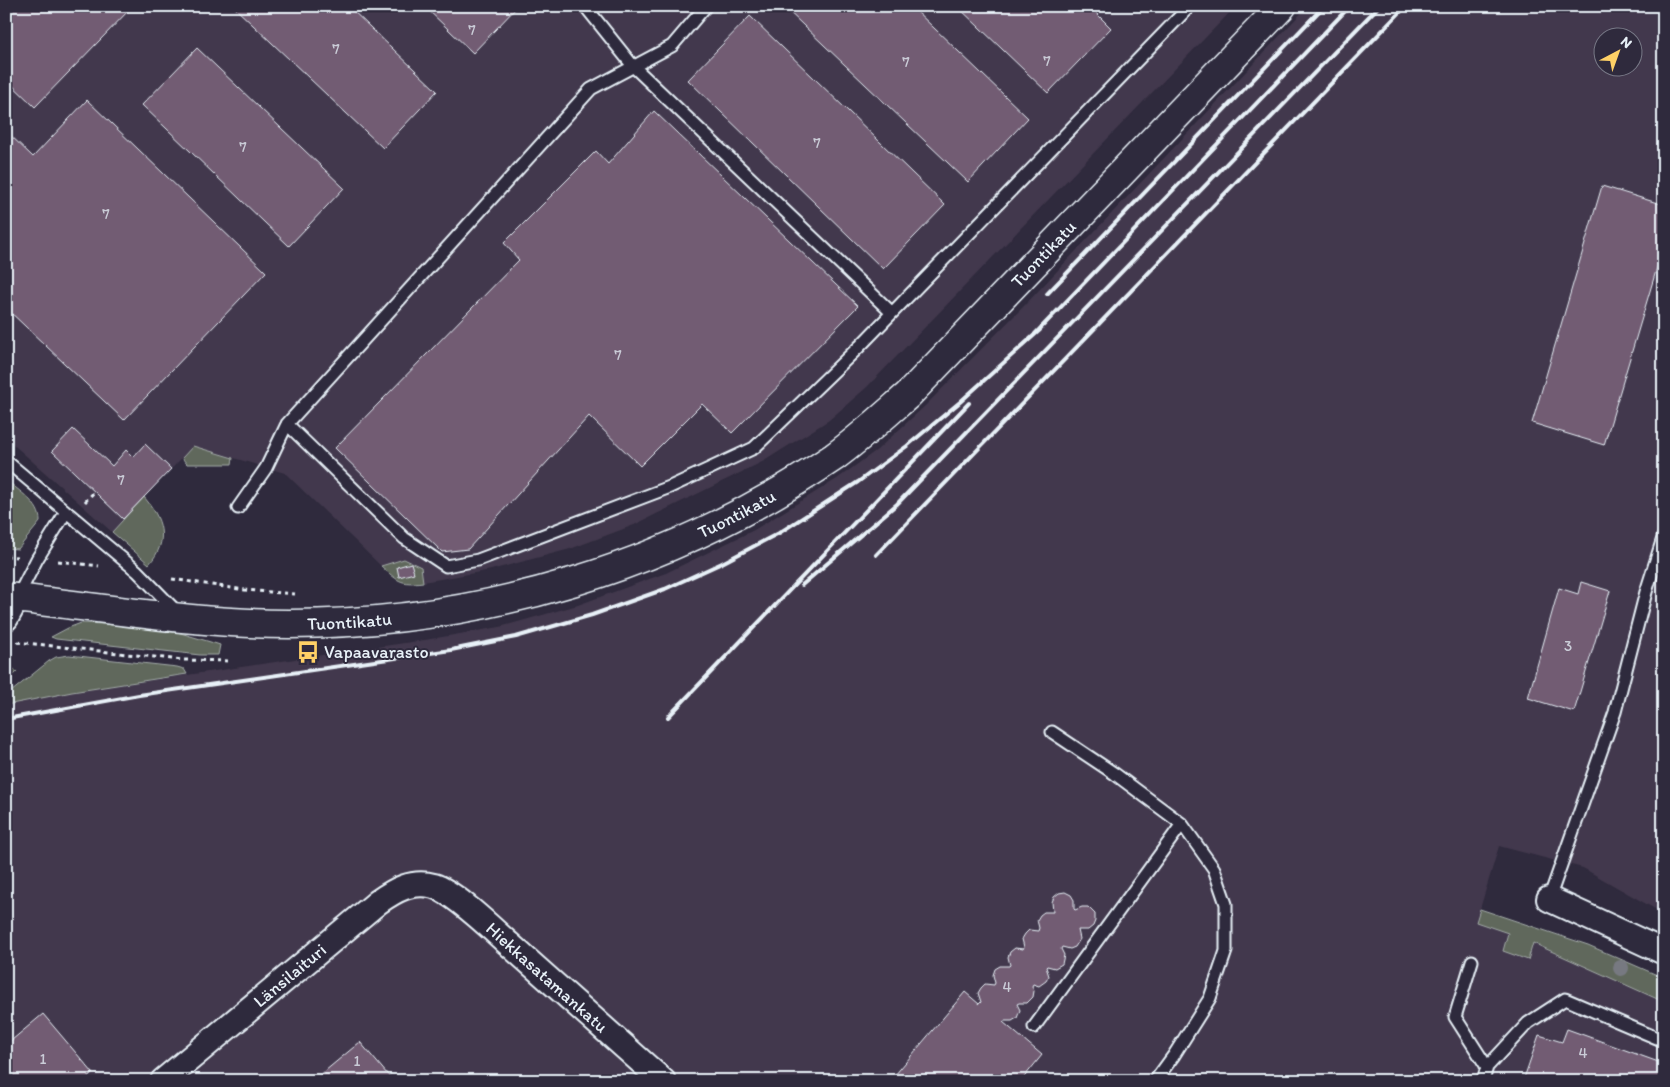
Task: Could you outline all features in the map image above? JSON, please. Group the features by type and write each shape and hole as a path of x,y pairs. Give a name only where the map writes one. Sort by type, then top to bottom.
{"street":[{"name":"Tuontikatu","path":"10,605 287,624 331,623 420,616 467,608 536,592 631,562 702,532 741,513 835,456 908,395 1282,6"},
{"name":"Länsilaituri","path":"163,1081 378,902 395,890 410,885 424,884"},
{"name":"Hiekkasatamankatu","path":"424,884 435,886 445,891 478,918 663,1081"},
{"path":"1549,899 1664,952"}],"lane":[{"path":"585,6 633,66 892,312"},
{"path":"238,508 266,468 287,424 590,88 672,46 706,6"},
{"path":"287,424 404,538 446,566 487,557 670,487 754,448 892,312 1190,6"},
{"path":"6,461 137,571 182,617"},
{"path":"10,605 66,512"},
{"path":"1549,899 1615,712 1646,592 1664,535"},
{"path":"1052,732 1115,774 1182,824 1214,869 1226,904 1226,951 1210,998 1155,1081"},
{"path":"1034,1027 1182,824"},
{"path":"1472,961 1454,1017 1487,1067"},
{"path":"1483,1081 1487,1067 1528,1023 1565,999 1664,1041"}],"path":[{"path":"62,562 137,571 190,582 245,590"},
{"path":"16,642 182,660 231,661"}],"shaded area":[{"path":"6,6 1236,6 867,387 829,420 764,461 634,525 570,549 491,570 423,582 421,567 404,559 381,566 285,473 193,446 112,532 6,438"},
{"path":"1308,6 1664,6 1664,914 1583,868 1499,846 1476,922 1508,933 1503,951 1533,943 1664,1002 1664,1081 6,1081 6,705 72,692 425,640 500,627 578,605 666,573 754,530 837,479 877,450 925,406 1024,306"}],"green space":[{"path":"193,446 233,458 232,464 187,464 182,458"},
{"path":"6,480 28,498 37,509 39,515 40,522 18,549 6,548"},
{"path":"144,497 155,513 161,530 160,547 149,564 112,532"},
{"path":"404,559 421,567 423,582 409,583 400,581 381,566"},
{"path":"81,623 177,632 220,645 218,655 200,655 51,637"},
{"path":"69,655 177,667 184,669 187,674 72,692 6,705 6,696 49,661 56,657"},
{"path":"11,666 17,672 6,682 6,669"},
{"path":"1480,909 1588,945 1664,978 1664,1002 1533,943 1528,960 1503,951 1508,933 1476,922"}],"building":[{"path":"6,6 133,6 35,107 6,79"},
{"path":"237,6 348,6 437,91 383,148 235,8"},
{"path":"424,6 518,6 473,53"},
{"path":"783,6 911,6 1028,118 968,182"},
{"path":"957,6 1089,6 1111,28 1048,93"},
{"path":"750,16 945,205 883,269 688,80"},
{"path":"197,48 344,188 289,246 142,105"},
{"path":"87,100 266,272 124,420 6,308 6,131 33,157"},
{"path":"654,111 858,306 732,433 702,404 640,466 589,416 468,549 442,552 335,448 519,260 504,243 596,151 608,164"},
{"path":"1602,186 1664,205 1664,244 1604,445 1532,423"},
{"path":"73,429 112,466 126,450 133,457 145,444 171,469 123,519 52,451"},
{"path":"411,563 414,573 399,577 397,567"},
{"path":"1581,582 1610,591 1574,712 1528,698 1559,588 1578,594"},
{"path":"1065,892 1071,895 1074,900 1075,910 1088,907 1095,914 1095,921 1088,930 1078,930 1080,939 1075,947 1070,949 1062,947 1064,955 1062,964 1055,968 1046,967 1049,976 1039,986 1033,984 1033,997 1027,1003 1017,1004 1020,1010 1017,1018 1012,1021 1003,1022 1042,1055 1021,1081 902,1081 895,1075 965,992 979,1004 981,1002 978,993 985,984 994,985 993,975 995,969 1000,966 1010,965 1008,957 1010,952 1015,948 1023,949 1022,939 1025,934 1029,930 1038,931 1037,920 1040,915 1044,912 1053,912 1052,902 1054,897 1059,893"},
{"path":"43,1014 93,1073 84,1081 6,1081 6,1045"},
{"path":"1567,1029 1664,1064 1664,1081 1523,1081 1539,1035 1562,1042"},
{"path":"360,1042 393,1081 313,1081"}],"railway":[{"path":"1047,294 1324,6"},
{"path":"1035,334 1350,6"},
{"path":"802,585 897,504 1379,6"},
{"path":"876,555 1406,6"},
{"path":"6,719 139,695 451,650 516,637 592,615 665,589 722,563 779,533 858,482 907,446 960,402 1040,330"},
{"path":"668,717 969,403"}],"place":[{"name":"Vapaavarasto","path":"308,652"}]}
